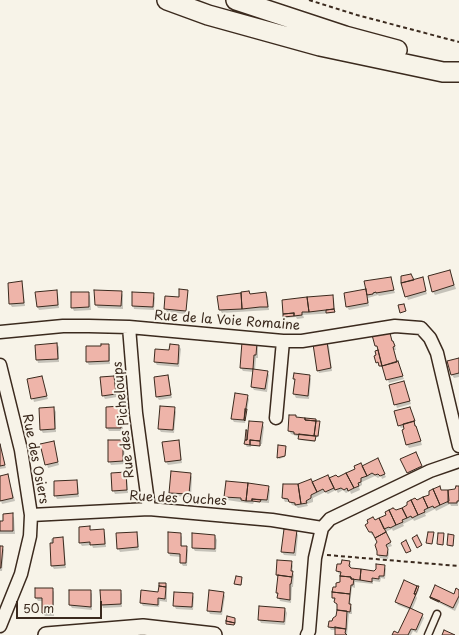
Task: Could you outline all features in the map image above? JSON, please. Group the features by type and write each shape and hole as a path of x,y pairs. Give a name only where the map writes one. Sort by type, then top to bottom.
{"main road":[{"path":"167,0 208,15 320,46 443,72 459,72"},
{"path":"236,0 345,36 459,65"}],"street":[{"name":"Rue de la Voie Romaine","path":"0,332 63,326 129,327 283,341 302,341 395,326 421,328 430,338 437,353 459,446"},
{"name":"Rue des Picheloups","path":"129,327 136,413 149,509"},
{"path":"276,418 283,341"},
{"name":"Rue des Osiers","path":"0,365 21,450 31,515 30,536 21,574 0,626"},
{"path":"307,635 316,554 322,528 330,519 348,510 430,471 459,461"},
{"name":"Rue des Ouches","path":"31,515 149,509 272,520 322,528"},
{"path":"46,635 143,627 214,635"}],"lane":[{"path":"428,635 437,614"}],"path":[{"path":"309,0 357,15 459,42"},
{"path":"316,554 459,566"}],"building":[{"path":"450,270 454,285 432,292 428,276"},
{"path":"411,274 414,280 401,283 401,276"},
{"path":"391,277 394,290 376,292 367,295 364,281"},
{"path":"423,277 426,291 405,297 401,283"},
{"path":"22,281 24,303 9,304 8,283"},
{"path":"179,289 188,290 186,311 164,309 165,296 179,297"},
{"path":"366,289 368,303 346,307 344,293"},
{"path":"57,290 58,305 37,307 35,292"},
{"path":"94,290 122,291 121,306 95,305"},
{"path":"249,291 250,294 266,292 268,307 242,309 241,292"},
{"path":"71,292 89,292 89,307 71,308"},
{"path":"132,292 154,293 153,307 132,306"},
{"path":"241,293 242,309 219,310 217,296"},
{"path":"333,295 334,309 309,312 307,297"},
{"path":"307,297 309,312 302,312 302,315 294,316 294,313 283,314 282,300"},
{"path":"404,304 406,311 400,313 398,305"},
{"path":"334,309 335,312 326,313 326,310"},
{"path":"294,313 294,316 283,317 283,314"},
{"path":"390,333 395,346 393,347 397,362 382,366 377,346 375,346 372,335"},
{"path":"242,342 257,343 253,369 240,368"},
{"path":"327,342 331,368 317,371 313,344"},
{"path":"57,343 58,359 36,360 35,345"},
{"path":"101,344 109,344 109,361 86,362 86,346 101,346"},
{"path":"170,344 179,345 178,364 154,362 155,349 169,350"},
{"path":"378,350 382,366 379,366 378,362 376,363 374,356 376,355 375,351"},
{"path":"459,358 459,373 451,375 447,361"},
{"path":"398,361 403,376 386,380 382,366"},
{"path":"253,369 268,371 265,389 251,387"},
{"path":"294,373 310,375 308,396 293,394 295,379 293,379"},
{"path":"168,375 171,395 156,397 154,377"},
{"path":"42,376 47,396 31,399 27,379"},
{"path":"114,376 116,394 102,396 100,377"},
{"path":"404,381 410,401 394,405 389,385"},
{"path":"235,393 248,395 244,420 231,419"},
{"path":"121,406 121,428 106,428 106,407"},
{"path":"160,406 175,407 173,430 158,429"},
{"path":"54,407 55,429 40,430 39,408"},
{"path":"410,407 415,421 398,426 394,411"},
{"path":"245,409 247,409 245,421 244,420"},
{"path":"289,415 296,415 296,417 305,418 305,420 316,421 314,436 294,434 294,432 288,431"},
{"path":"305,418 316,419 316,421 305,420"},
{"path":"249,421 263,422 260,441 250,440 250,445 244,444 245,440 247,440"},
{"path":"316,421 320,421 318,436 314,436"},
{"path":"414,421 421,441 406,445 402,430 404,429 403,424"},
{"path":"246,430 247,440 245,440"},
{"path":"299,434 316,436 315,441 298,439"},
{"path":"108,440 123,440 123,461 108,462"},
{"path":"179,440 181,460 165,462 162,442"},
{"path":"250,440 260,441 260,446 250,445"},
{"path":"54,441 58,462 45,465 40,444"},
{"path":"0,444 5,465 0,466"},
{"path":"278,445 286,446 285,456 277,458"},
{"path":"416,452 422,466 407,473 400,459"},
{"path":"378,458 385,474 380,476 372,473 367,476 362,466"},
{"path":"361,463 367,476 361,478 361,482 358,483 359,486 354,488 346,473 355,469 354,466"},
{"path":"171,471 191,473 189,494 169,493"},
{"path":"126,472 127,490 112,491 111,473"},
{"path":"346,473 354,488 348,491 347,488 344,490 341,488 335,490 329,478 336,475 338,477"},
{"path":"8,474 13,498 0,501 0,476"},
{"path":"328,475 334,488 325,492 323,489 317,492 312,482"},
{"path":"311,479 317,492 311,495 311,498 306,501 307,503 301,504 298,484"},
{"path":"77,480 78,494 54,496 54,481"},
{"path":"226,481 248,483 246,501 241,500 241,498 224,497"},
{"path":"248,483 269,486 267,500 252,499 252,501 246,501"},
{"path":"283,484 298,484 301,504 295,505 295,503 289,502 288,499 282,498"},
{"path":"440,486 441,490 448,490 449,501 440,505 433,489"},
{"path":"456,486 459,486 459,501 457,501 457,503 448,503 448,490 455,489"},
{"path":"433,489 440,505 434,508 433,506 428,508 423,497 429,495 429,491"},
{"path":"423,497 428,508 424,510 425,512 418,515 411,500 415,498 417,500"},
{"path":"252,499 261,500 260,502 252,501"},
{"path":"411,500 418,515 412,518 411,516 407,518 402,508"},
{"path":"393,508 396,510 402,508 407,518 402,520 403,522 396,525 389,510"},
{"path":"389,510 396,525 384,529 379,518 386,515 385,512"},
{"path":"13,513 13,531 0,531 0,521 3,521 3,514"},
{"path":"373,517 375,520 379,518 386,532 375,538 372,532 369,532 365,525 368,523 367,520"},
{"path":"90,526 90,530 104,529 105,544 90,545 90,542 79,543 79,527"},
{"path":"284,529 297,530 294,553 281,552"},
{"path":"137,532 138,547 117,549 116,533"},
{"path":"168,532 181,533 181,546 187,546 186,563 180,563 180,554 168,553"},
{"path":"386,532 391,542 386,545 388,549 387,556 377,555 375,545 377,542 375,538"},
{"path":"428,532 434,532 432,544 426,543"},
{"path":"192,533 215,535 215,549 192,548"},
{"path":"438,533 444,533 443,545 437,544"},
{"path":"448,534 454,535 453,546 447,545"},
{"path":"417,535 422,545 417,548 412,538"},
{"path":"63,537 65,565 51,566 50,543 53,543 53,538"},
{"path":"406,540 411,551 406,553 401,543"},
{"path":"0,546 3,546 1,568 0,568"},
{"path":"277,560 292,561 292,577 276,575"},
{"path":"342,560 350,561 349,566 351,568 361,569 360,580 340,576 341,572 336,571 337,564 341,564"},
{"path":"376,564 385,565 384,576 379,576 379,579 372,578 372,582 360,580 361,569 374,571 376,569"},
{"path":"278,575 292,577 290,584 290,600 277,598 278,593 276,593"},
{"path":"236,576 242,577 241,585 234,584"},
{"path":"340,576 351,577 351,579 354,579 353,585 351,585 350,594 332,592 333,587 336,587 336,583 340,582"},
{"path":"404,580 417,586 414,594 416,594 410,608 395,602"},
{"path":"159,583 166,583 166,587 159,586"},
{"path":"435,585 454,594 456,588 459,590 459,596 453,608 430,597"},
{"path":"159,586 166,587 165,599 158,598 158,605 140,603 141,590 158,592"},
{"path":"417,586 419,586 416,594 414,594"},
{"path":"35,588 53,588 53,613 42,613 42,598 35,598"},
{"path":"69,590 91,590 91,607 69,605"},
{"path":"100,590 121,590 121,604 101,605"},
{"path":"209,590 224,592 221,612 207,611"},
{"path":"174,592 193,593 192,607 173,606"},
{"path":"332,592 350,594 350,612 337,610 337,604 334,602 335,598 332,598"},
{"path":"430,597 440,601 439,602"},
{"path":"259,606 285,608 284,622 258,620"},
{"path":"410,608 423,614 416,630 411,629 408,635 392,635 394,631 398,633"},
{"path":"337,610 347,611 346,629 328,627 329,621 332,621 336,616"},
{"path":"227,616 235,618 235,623 226,621"},
{"path":"226,621 235,623 234,625 226,624"},
{"path":"335,627 346,629 345,633 347,635 335,635"},
{"path":"444,630 455,635 442,635"}]}
